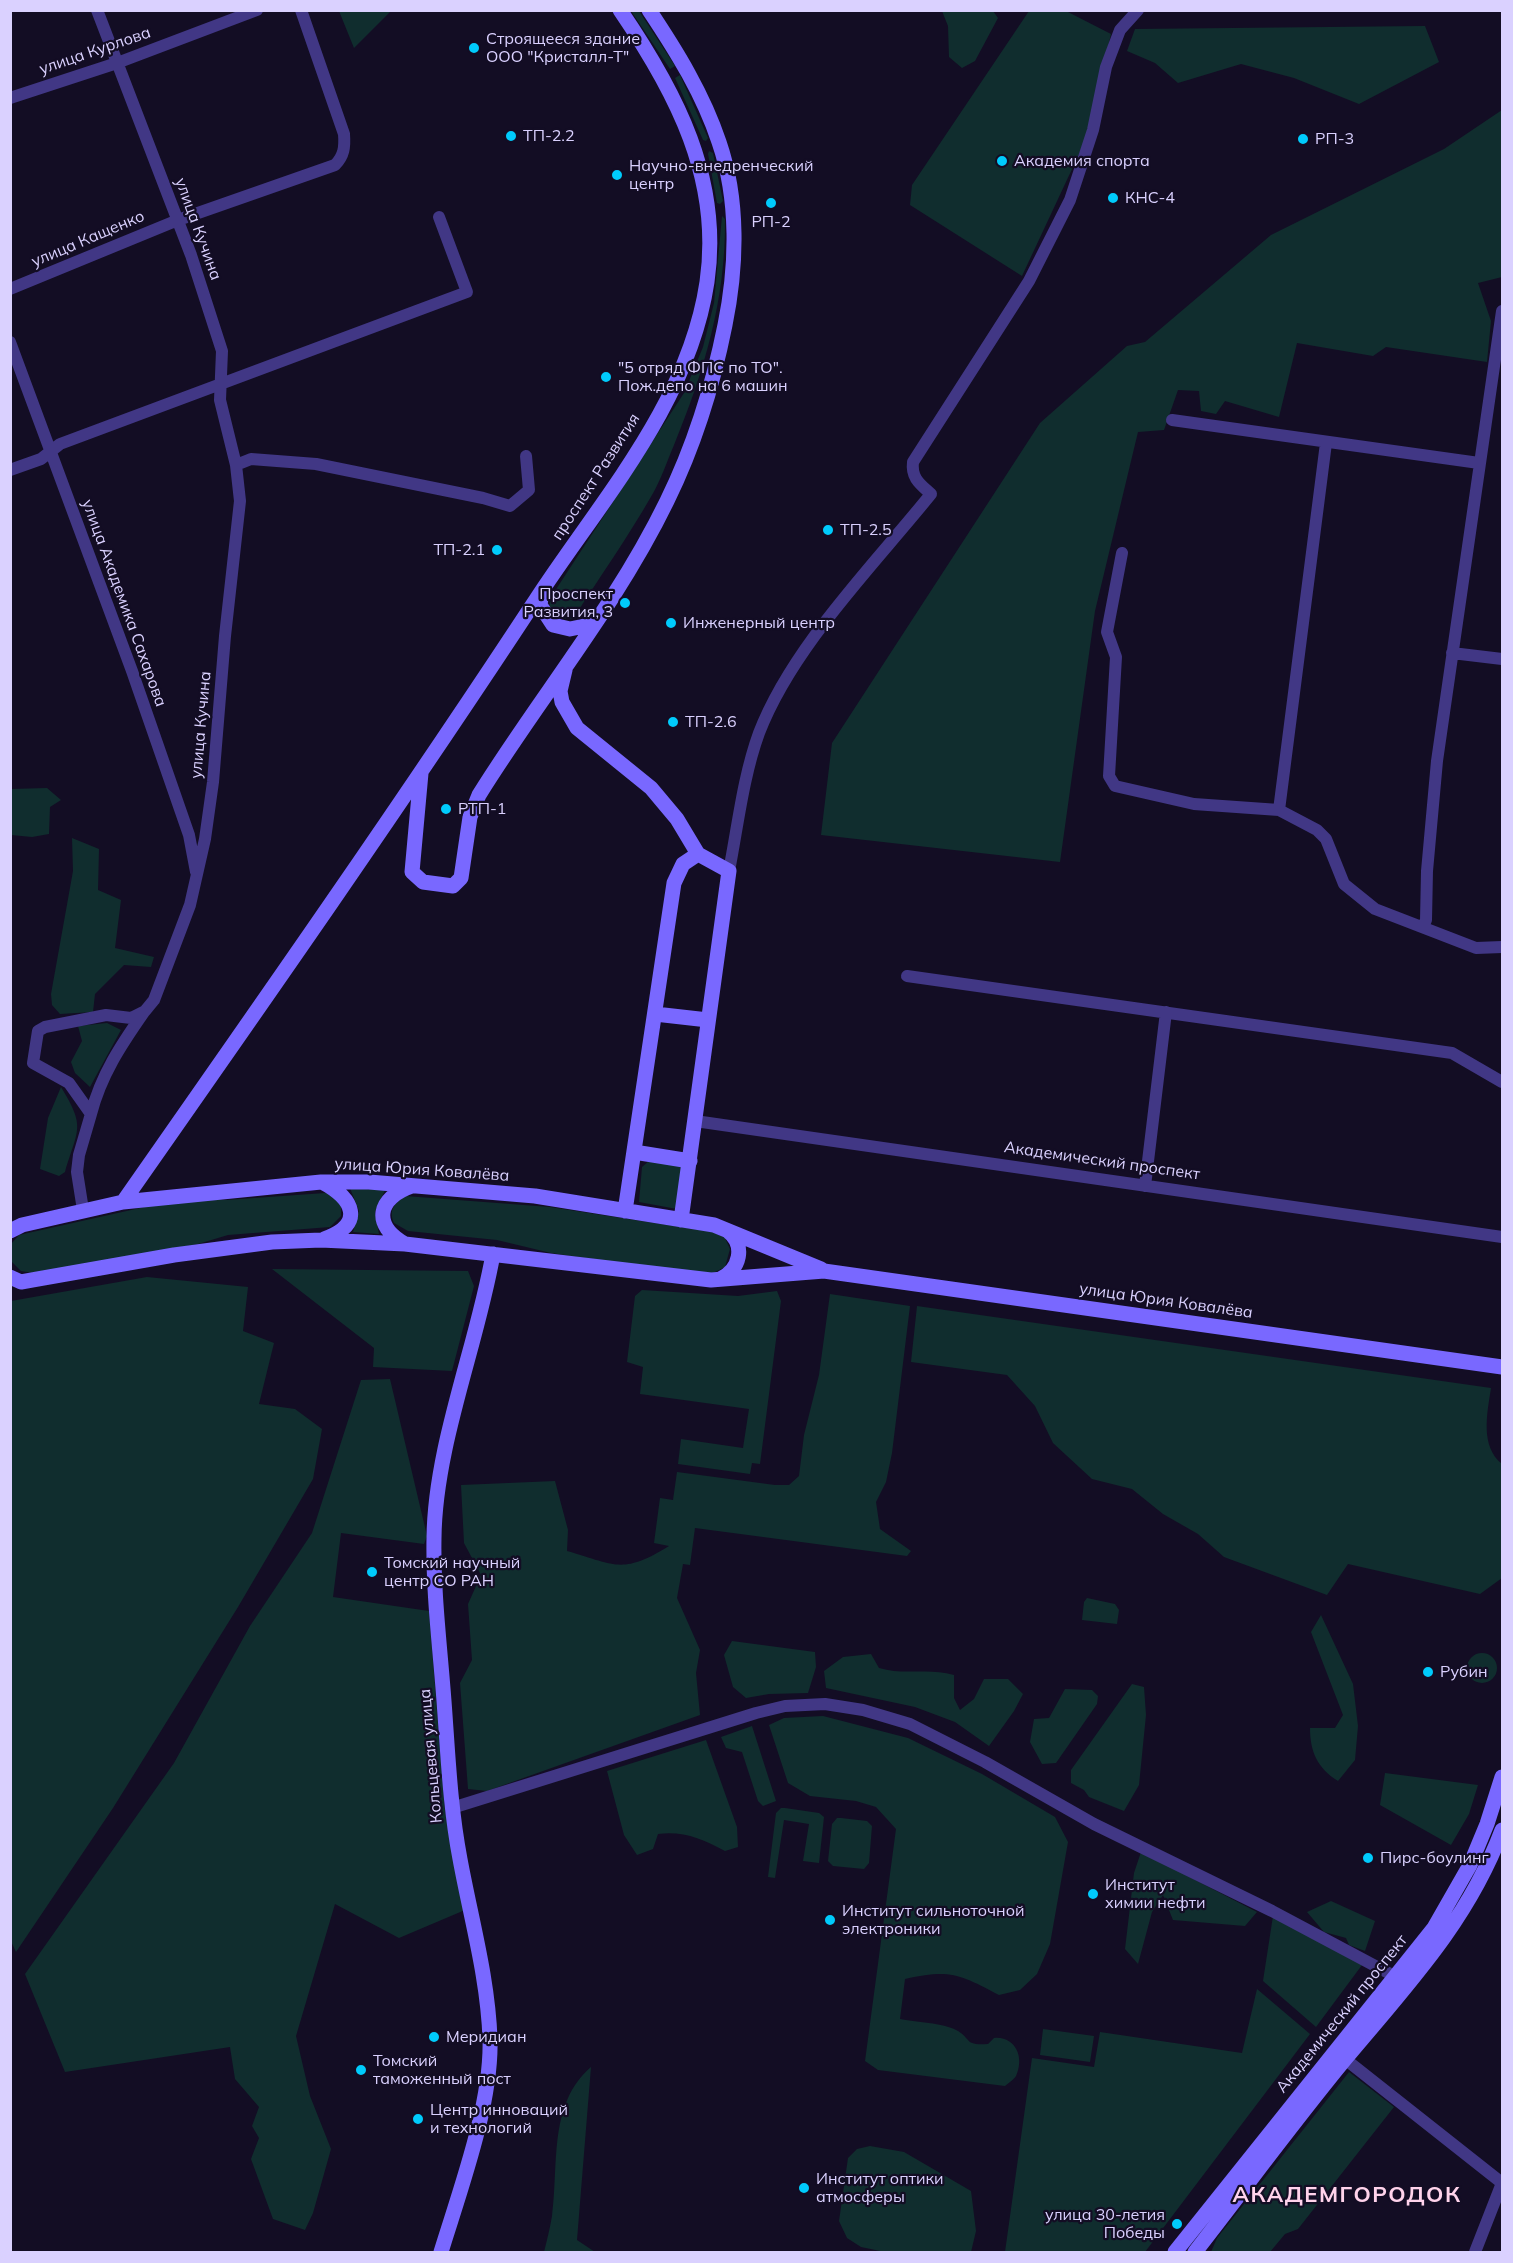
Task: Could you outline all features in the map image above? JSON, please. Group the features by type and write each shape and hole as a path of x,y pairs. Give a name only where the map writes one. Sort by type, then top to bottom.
{"street":[{"name":"улица Кучина","path":"83,1210 77,1172 79,1155 97,1092 115,1054 154,1000 198,879 213,782 225,636 240,501 236,465 219,387 222,351 178,220 97,10"},
{"name":"улица Курлова","path":"10,98 117,63 257,10"},
{"name":"улица Кащенко","path":"10,289 178,220 334,165 344,149 344,134 301,10"},
{"name":"проспект Развития","path":"123,1202 421,774 627,466 684,367 699,322 707,280 708,212 696,150 680,108 653,58 620,10"},
{"path":"421,774 412,872 423,882 453,886 461,878 470,817 480,795 594,624 642,548 668,500 699,423 719,357 731,293 734,253 733,210 720,143 696,87 650,10"},
{"path":"681,1220 729,871 752,758 768,712 811,641 931,494 916,480 912,471 913,462 1029,282 1070,200 1093,130 1107,67 1120,30 1138,10"},
{"path":"696,150 720,143"},
{"path":"708,212 733,210"},
{"path":"10,470 41,459 60,444 219,387 467,292 439,217"},
{"path":"1423,927 1426,920 1427,871 1437,760 1503,311"},
{"name":"улица Академика Сахарова","path":"10,342 189,835 198,879"},
{"path":"1172,420 1479,463"},
{"path":"1279,810 1326,443"},
{"path":"236,465 251,459 316,464 483,498 510,506 529,490 526,456"},
{"path":"1122,553 1107,632 1116,657 1109,776 1115,786 1194,804 1279,810 1317,830 1326,839 1344,884 1375,909 1476,948 1503,946"},
{"path":"542,591 540,605 553,625 570,629 594,624"},
{"path":"1452,653 1503,658"},
{"path":"569,660 561,691 562,702 568,716 588,738 651,788 677,819 698,854 729,871"},
{"path":"189,835 197,843 205,839"},
{"path":"625,1210 674,883 683,864 698,854"},
{"path":"907,976 1452,1053 1503,1082"},
{"path":"91,1114 69,1083 33,1063 38,1031 45,1027 106,1015 131,1017 145,1011"},
{"path":"1145,1186 1166,1012"},
{"path":"655,1014 708,1020"},
{"name":"Академический проспект","path":"695,1121 1503,1237"},
{"path":"634,1152 690,1161"},
{"path":"321,1182 344,1196 350,1213 348,1222 341,1230 321,1240"},
{"name":"улица Юрия Ковалёва","path":"10,1231 83,1210 123,1202 321,1182 369,1182 535,1196 681,1220 725,1229 824,1271"},
{"path":"405,1244 390,1234 385,1226 383,1212 391,1197 412,1186"},
{"path":"711,1280 726,1276 732,1271 739,1256 736,1240 725,1229"},
{"name":"улица Юрия Ковалёва","path":"10,1277 21,1282 32,1281 174,1255 273,1242 321,1240 405,1244 711,1280 824,1271 1503,1366"},
{"name":"Кольцевая улица","path":"441,2253 478,2122 490,2041 483,1973 452,1808 436,1606 434,1536 448,1448 469,1348 487,1291 493,1254"},
{"path":"452,1808 536,1780 785,1706 825,1704 863,1710 919,1728 1094,1824 1272,1911 1396,1977"},
{"name":"Академический проспект","path":"1195,2253 1434,1928 1459,1888 1487,1824 1503,1777"},
{"name":"Академический проспект","path":"1175,2253 1341,2054 1446,1938 1478,1886 1503,1830"},
{"path":"1341,2054 1502,2183 1475,2253"}],"green space":[{"path":"339,11 391,11 354,48"},
{"path":"631,11 639,11 675,66 670,69"},
{"path":"942,11 993,11 998,18 975,61 962,68 949,57 948,26"},
{"name":"Академия спорта","path":"1029,11 1066,11 1111,34 1087,137 1022,276 910,205 912,185"},
{"path":"1425,26 1439,62 1359,104 1294,78 1241,64 1178,83 1155,63 1127,51 1135,29"},
{"path":"680,75 708,138 706,141 703,140 675,78"},
{"path":"1502,110 1502,277 1478,283 1491,321 1487,362 1386,347 1373,356 1297,343 1279,417 1225,401 1216,414 1201,411 1199,391 1178,390 1164,430 1138,432 1095,611 1060,862 821,835 832,743 1040,423 1127,346 1145,342 1271,235 1444,149"},
{"path":"709,151 713,153 723,201 720,204 717,203"},
{"path":"722,216 725,219 722,278 711,335 695,390 664,470 643,511 573,619 555,618 549,608 551,597 684,393 703,347 714,303"},
{"path":"47,788 61,800 50,807 49,834 32,837 11,835 11,789"},
{"path":"72,838 99,849 98,890 121,900 115,948 154,957 151,967 124,965 95,994 93,1012 60,1014 52,1005 51,994 73,871"},
{"path":"107,1023 121,1030 90,1087 75,1073 71,1062 82,1041 78,1026"},
{"path":"61,1087 74,1111 77,1128 65,1172 59,1176 40,1169 48,1118"},
{"path":"649,1161 678,1164 685,1172 677,1209 639,1202 642,1167"},
{"path":"350,1188 385,1190 375,1212 379,1234 353,1232 359,1211"},
{"path":"331,1194 341,1205 341,1216 330,1227 228,1235 198,1244 33,1273 21,1271 11,1261 11,1244 19,1235 158,1204 198,1199 226,1200"},
{"path":"405,1196 550,1207 713,1232 725,1238 730,1249 725,1267 713,1273 682,1272 551,1253 497,1240 408,1231 394,1223 392,1218 392,1210"},
{"path":"272,1269 468,1271 474,1286 452,1371 373,1367 374,1348"},
{"path":"147,1277 248,1287 243,1331 274,1343 259,1404 295,1409 322,1429 313,1479 238,1607 113,1808 16,1952 10,1939 11,1301"},
{"path":"642,1290 738,1296 777,1291 781,1301 760,1464 752,1463 750,1474 678,1464 681,1439 743,1448 749,1409 640,1394 643,1367 627,1362 635,1296"},
{"path":"830,1294 910,1306 892,1453 886,1482 876,1502 880,1529 911,1551 907,1556 695,1528 690,1565 683,1564 677,1598 700,1650 696,1673 700,1715 487,1791 468,1789 460,1683 472,1660 468,1604 481,1575 464,1543 461,1485 555,1481 568,1530 567,1551 619,1565 640,1561 669,1546 654,1543 660,1498 673,1500 677,1472 789,1485 799,1476 804,1435 819,1375"},
{"path":"917,1306 1491,1388 1488,1408 1488,1439 1495,1457 1502,1464 1502,1578 1480,1594 1348,1564 1327,1595 1224,1557 1198,1534 1163,1514 1132,1489 1092,1479 1053,1443 1035,1406 1007,1375 911,1362"},
{"path":"390,1379 427,1536 424,1544 341,1533 333,1597 429,1611 445,1811 465,1910 399,1938 335,1904 296,2036 310,2096 331,2149 313,2213 305,2230 273,2219 251,2159 259,2138 252,2126 259,2107 235,2079 230,2047 65,2072 25,1974 174,1763 250,1626 312,1533 361,1380"},
{"path":"1087,1598 1115,1604 1119,1610 1117,1624 1082,1620 1084,1602"},
{"path":"1321,1615 1353,1684 1358,1726 1355,1760 1338,1781 1320,1765 1313,1751 1310,1736 1310,1728 1335,1728 1343,1715 1311,1632"},
{"path":"732,1641 815,1652 816,1667 808,1693 769,1694 746,1698 733,1687 724,1655"},
{"path":"1482,1653 1493,1657 1497,1668 1493,1679 1482,1683 1471,1679 1467,1668 1471,1657"},
{"path":"871,1654 879,1668 954,1675 954,1698 960,1710 974,1699 984,1679 1008,1679 1023,1694 989,1746 955,1722 915,1707 826,1688 824,1671 843,1657"},
{"path":"1132,1684 1144,1687 1146,1715 1139,1785 1124,1811 1089,1797 1084,1790 1071,1783 1071,1770"},
{"path":"1065,1689 1092,1690 1098,1696 1097,1704 1056,1763 1042,1764 1030,1742 1034,1719 1049,1718"},
{"path":"823,1716 908,1738 982,1774 1055,1817 1068,1842 1050,1944 1037,1974 1020,1990 999,1995 964,1978 944,1974 905,1979 900,2019 951,2028 975,2044 988,2044 994,2038 1001,2038 1013,2044 1019,2055 1018,2069 1015,2077 1005,2086 878,2070 865,2061 896,1829 876,1807 856,1801 810,1796 788,1783 769,1725 784,1718"},
{"path":"752,1726 776,1801 763,1806 758,1801 742,1752 726,1748 721,1737"},
{"path":"706,1740 737,1827 738,1847 725,1851 693,1837 667,1833 658,1834 653,1849 637,1855 624,1835 607,1771"},
{"path":"1385,1773 1478,1785 1469,1814 1451,1845 1380,1805"},
{"path":"781,1808 819,1813 824,1817 819,1863 803,1861 809,1824 784,1820 775,1878 768,1877 776,1813"},
{"path":"837,1818 867,1821 872,1826 869,1863 864,1869 833,1866 828,1861 832,1824"},
{"path":"1141,1852 1257,1912 1245,1926 1173,1920 1163,1895 1152,1912 1138,1964 1125,1949 1134,1873"},
{"path":"1331,1901 1375,1921 1365,1951 1349,1945 1346,1938 1324,1932 1307,1912"},
{"path":"1273,1916 1362,1965 1316,2027 1263,1981"},
{"path":"1257,1989 1310,2034 1145,2252 1005,2252 1032,2058 1094,2067 1100,2032 1242,2053"},
{"path":"1043,2029 1094,2036 1090,2062 1040,2055"},
{"path":"591,2067 577,2240 595,2252 544,2252 552,2216 558,2136 562,2117 577,2082"},
{"path":"1349,2072 1394,2107 1298,2229 1285,2234 1270,2252 1211,2252 1217,2238"},
{"path":"870,2146 904,2152 971,2191 976,2231 971,2252 885,2252 861,2247 847,2238 839,2221 848,2158 857,2149"}],"place":[{"name":"Строящееся здание ООО \"Кристалл-Т\"","path":"474,48"},
{"name":"ТП-2.2","path":"511,136"},
{"name":"РП-3","path":"1303,139"},
{"name":"Академия спорта","path":"1002,161"},
{"name":"Научно-внедренческий центр","path":"617,175"},
{"name":"КНС-4","path":"1113,198"},
{"name":"РП-2","path":"771,203"},
{"name":"\"5 отряд ФПС по ТО\". Пож.депо на 6 машин","path":"606,377"},
{"name":"ТП-2.5","path":"828,530"},
{"name":"ТП-2.1","path":"497,550"},
{"name":"Проспект Развития, 3","path":"625,603"},
{"name":"Инженерный центр","path":"671,623"},
{"name":"ТП-2.6","path":"673,722"},
{"name":"РТП-1","path":"446,809"},
{"name":"Томский научный центр СО РАН","path":"372,1572"},
{"name":"Рубин","path":"1428,1672"},
{"name":"Пирс-боулинг","path":"1368,1858"},
{"name":"Институт химии нефти","path":"1093,1894"},
{"name":"Институт сильноточной электроники","path":"830,1920"},
{"name":"Меридиан","path":"434,2037"},
{"name":"Томский таможенный пост","path":"361,2070"},
{"name":"Центр инноваций и технологий","path":"418,2119"},
{"name":"Институт оптики атмосферы","path":"804,2188"},
{"name":"улица 30-летия Победы","path":"1177,2224"}],"district":[{"name":"АКАДЕМГОРОДОК","path":"1347,2195"}]}
